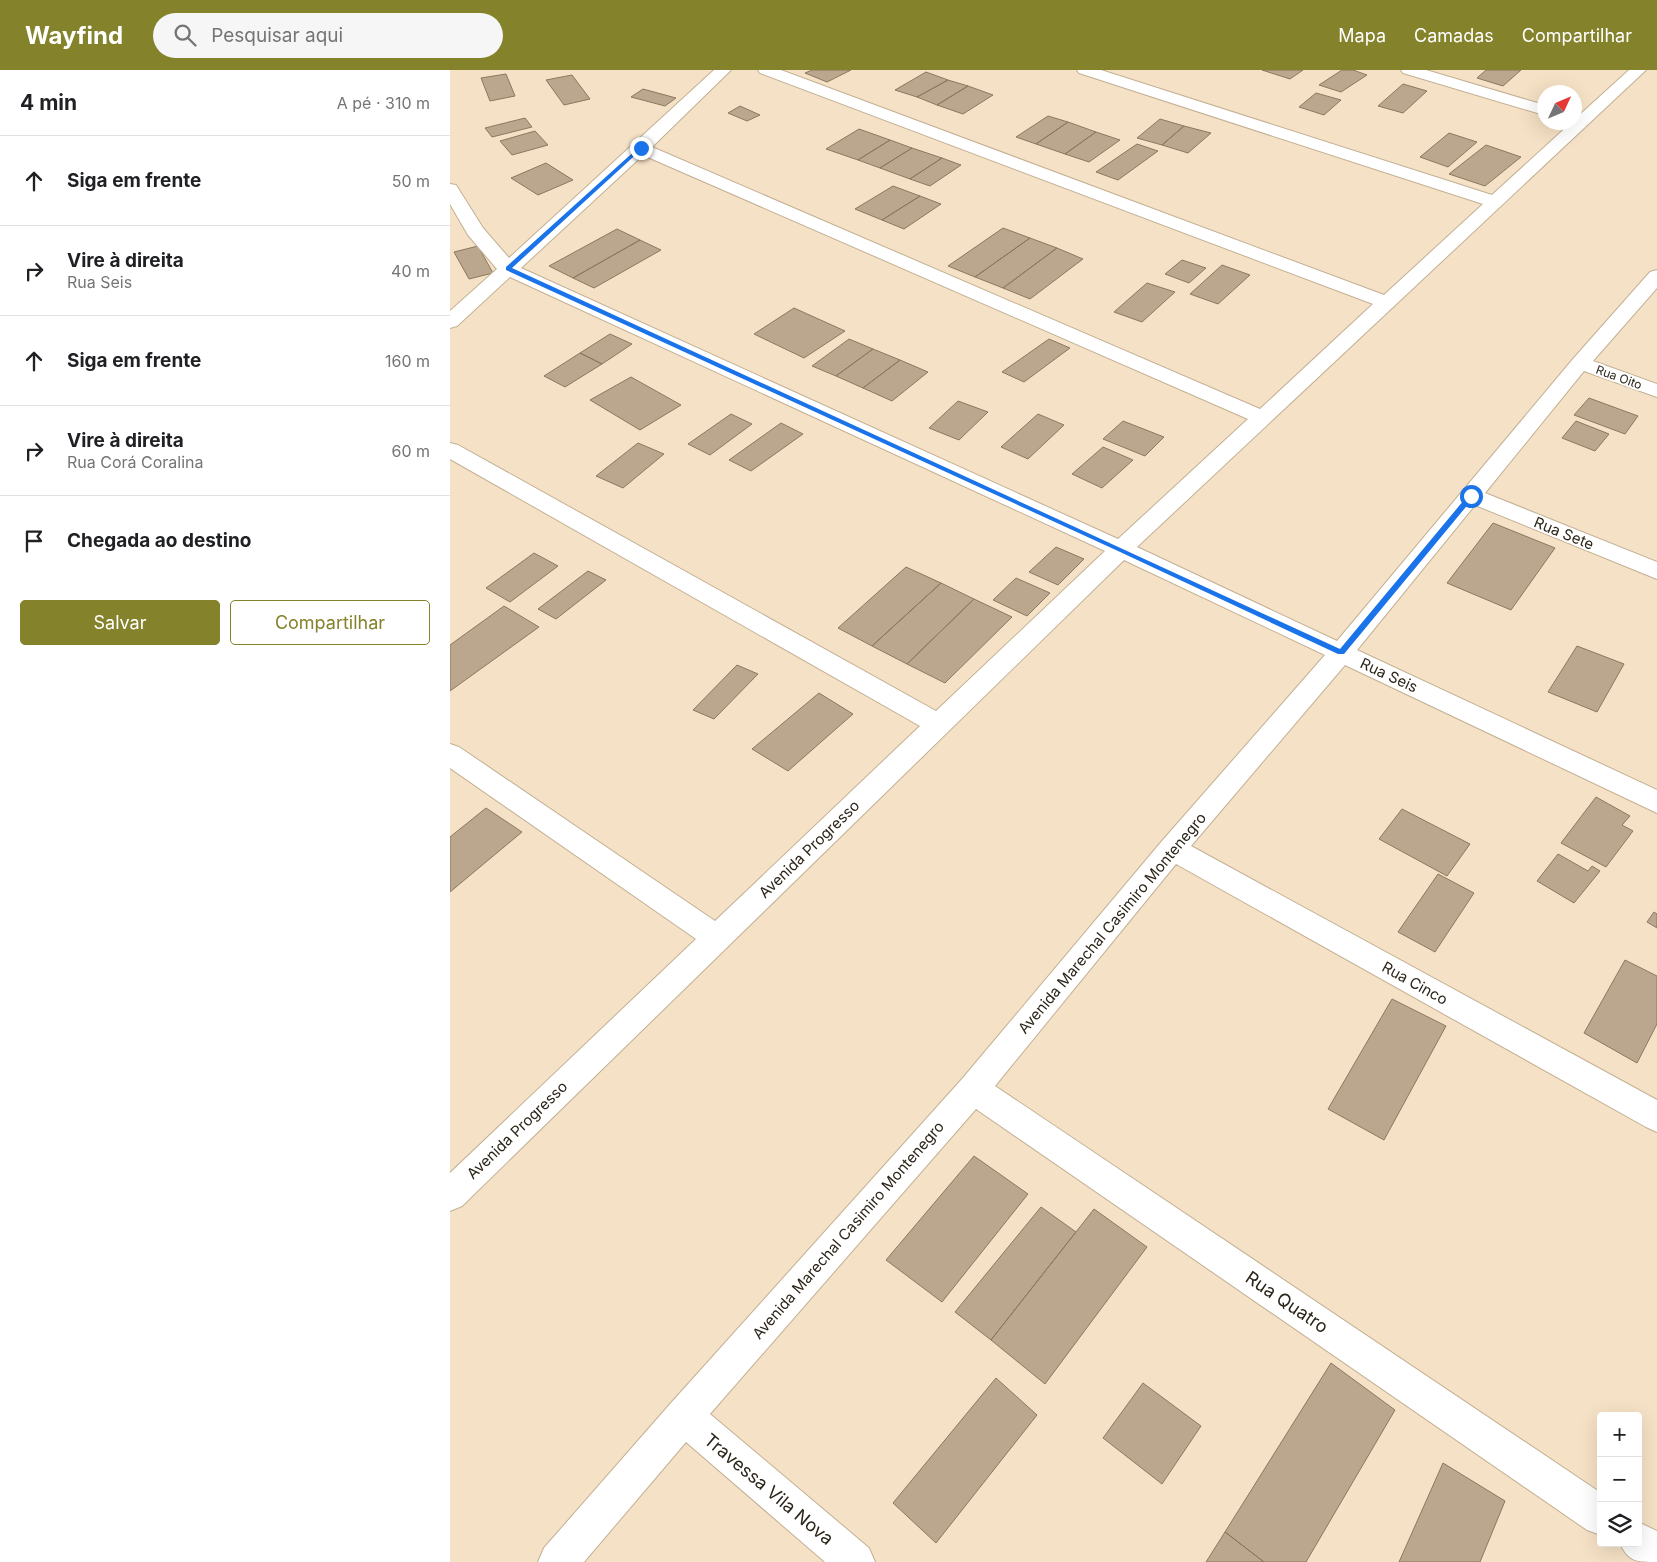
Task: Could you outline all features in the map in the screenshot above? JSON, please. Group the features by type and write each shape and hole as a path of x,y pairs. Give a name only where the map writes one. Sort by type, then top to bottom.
{"street":[{"path":"450,322 641,148 723,70"},
{"path":"766,70 1388,303"},
{"path":"1085,70 1496,202"},
{"path":"1409,70 1537,108"},
{"name":"Avenida Progresso","path":"1582,117 1638,70"},
{"name":"Avenida Progresso","path":"450,1195 1121,549 1496,202 1569,130"},
{"path":"641,148 1263,418"},
{"path":"450,189 475,230 508,269"},
{"name":"Rua Seis","path":"508,269 1121,549 1657,802"},
{"name":"Avenida Marechal Casimiro Montenegro","path":"558,1562 684,1416 973,1089 1172,849 1341,652 1580,363 1657,276"},
{"name":"Rua Oito","path":"1580,363 1657,391"},
{"path":"450,450 938,724"},
{"name":"Rua Sete","path":"1471,496 1657,571"},
{"path":"450,754 717,938"},
{"name":"Rua Cinco","path":"1172,849 1657,1117"},
{"name":"Rua Quatro","path":"973,1089 1597,1513"},
{"name":"Travessa Vila Nova","path":"684,1416 855,1562"},
{"path":"1642,1544 1657,1554"}],"building":[{"path":"812,70 851,70 827,82 805,73"},
{"path":"1262,70 1303,70 1290,79"},
{"path":"1342,70 1353,70 1367,75 1341,92 1319,85"},
{"path":"1486,70 1521,70 1503,86 1477,78"},
{"path":"926,72 948,80 917,97 895,90"},
{"path":"506,74 515,96 490,101 481,78"},
{"path":"572,75 590,99 564,105 546,80"},
{"path":"948,80 968,86 937,105 917,97"},
{"path":"1403,84 1427,91 1403,113 1378,106"},
{"path":"968,86 993,95 963,114 937,105"},
{"path":"643,89 676,98 665,106 631,97"},
{"path":"1316,93 1341,100 1324,115 1299,107"},
{"path":"740,106 760,115 747,121 728,113"},
{"path":"1048,116 1068,122 1036,144 1016,137"},
{"path":"525,118 532,127 492,137 485,128"},
{"path":"1160,119 1184,126 1162,145 1137,138"},
{"path":"1068,122 1096,132 1065,154 1036,144"},
{"path":"1184,126 1211,133 1188,153 1162,145"},
{"path":"859,129 890,140 858,160 826,149"},
{"path":"535,131 548,145 512,155 500,141"},
{"path":"1096,132 1120,140 1089,162 1065,154"},
{"path":"1449,133 1477,142 1448,167 1420,157"},
{"path":"890,140 912,148 880,168 858,160"},
{"path":"1137,144 1158,151 1118,180 1096,172"},
{"path":"1486,145 1521,157 1485,186 1449,174"},
{"path":"912,148 942,158 910,179 880,168"},
{"path":"942,158 961,165 930,186 910,179"},
{"path":"546,163 573,180 538,195 511,178"},
{"path":"893,186 920,196 882,220 855,209"},
{"path":"920,196 941,204 904,229 882,220"},
{"path":"1003,228 1030,238 975,277 948,266"},
{"path":"617,229 640,240 573,278 549,266"},
{"path":"1030,238 1057,248 1003,288 975,277"},
{"path":"640,240 661,250 594,288 573,278"},
{"path":"478,246 493,273 469,279 454,252"},
{"path":"1057,248 1083,259 1030,299 1003,288"},
{"path":"1182,260 1206,268 1189,283 1165,274"},
{"path":"1222,265 1250,275 1218,304 1190,294"},
{"path":"1147,283 1175,292 1142,322 1114,312"},
{"path":"794,308 845,331 804,358 754,334"},
{"path":"610,334 632,344 602,364 580,353"},
{"path":"849,339 873,349 836,376 812,366"},
{"path":"1049,339 1070,348 1024,382 1002,372"},
{"path":"873,349 900,360 863,388 836,376"},
{"path":"580,353 602,364 565,387 544,376"},
{"path":"900,360 928,372 892,401 863,388"},
{"path":"631,377 681,405 640,430 590,400"},
{"path":"1589,398 1638,416 1625,434 1574,415"},
{"path":"958,401 988,412 959,440 929,428"},
{"path":"731,414 752,424 710,455 688,444"},
{"path":"1038,414 1064,425 1028,459 1001,447"},
{"path":"1123,421 1164,437 1145,456 1103,439"},
{"path":"1576,421 1609,434 1595,451 1562,438"},
{"path":"781,423 803,434 751,471 729,460"},
{"path":"638,443 664,454 623,488 596,476"},
{"path":"1103,447 1133,460 1102,488 1072,474"},
{"path":"1493,523 1555,548 1511,610 1447,583"},
{"path":"1056,547 1084,559 1058,585 1029,572"},
{"path":"534,553 558,566 510,602 486,588"},
{"path":"906,567 941,583 872,646 838,628"},
{"path":"588,571 606,580 556,619 538,609"},
{"path":"1016,578 1050,593 1027,616 993,600"},
{"path":"941,583 974,599 907,664 872,646"},
{"path":"974,599 1012,617 945,683 907,664"},
{"path":"504,606 539,627 450,691 450,645"},
{"path":"1577,646 1624,664 1597,712 1548,692"},
{"path":"737,665 758,674 714,719 693,710"},
{"path":"819,693 853,714 788,771 752,749"},
{"path":"1596,797 1630,816 1622,825 1633,831 1606,867 1561,843"},
{"path":"486,808 522,832 450,892 450,837"},
{"path":"1402,809 1470,844 1447,876 1379,839"},
{"path":"1558,854 1588,871 1592,866 1600,871 1574,903 1537,881"},
{"path":"1438,874 1474,893 1435,952 1398,932"},
{"path":"1654,912 1657,914 1657,928 1647,922"},
{"path":"1625,960 1657,976 1657,1024 1637,1063 1584,1033"},
{"path":"1392,999 1446,1026 1384,1140 1328,1109"},
{"path":"974,1156 1028,1194 942,1302 886,1260"},
{"path":"1041,1207 1076,1232 991,1340 955,1312"},
{"path":"1094,1209 1147,1247 1045,1384 991,1340"},
{"path":"1331,1363 1395,1410 1306,1562 1264,1562 1225,1532"},
{"path":"996,1378 1037,1415 936,1543 893,1503"},
{"path":"1143,1383 1201,1426 1162,1484 1103,1438"},
{"path":"1443,1463 1505,1501 1480,1562 1399,1562"},
{"path":"1225,1532 1264,1562 1206,1562"}],"route":[{"path":"641,148 508,269 1121,549 1341,652 1471,496"}]}
